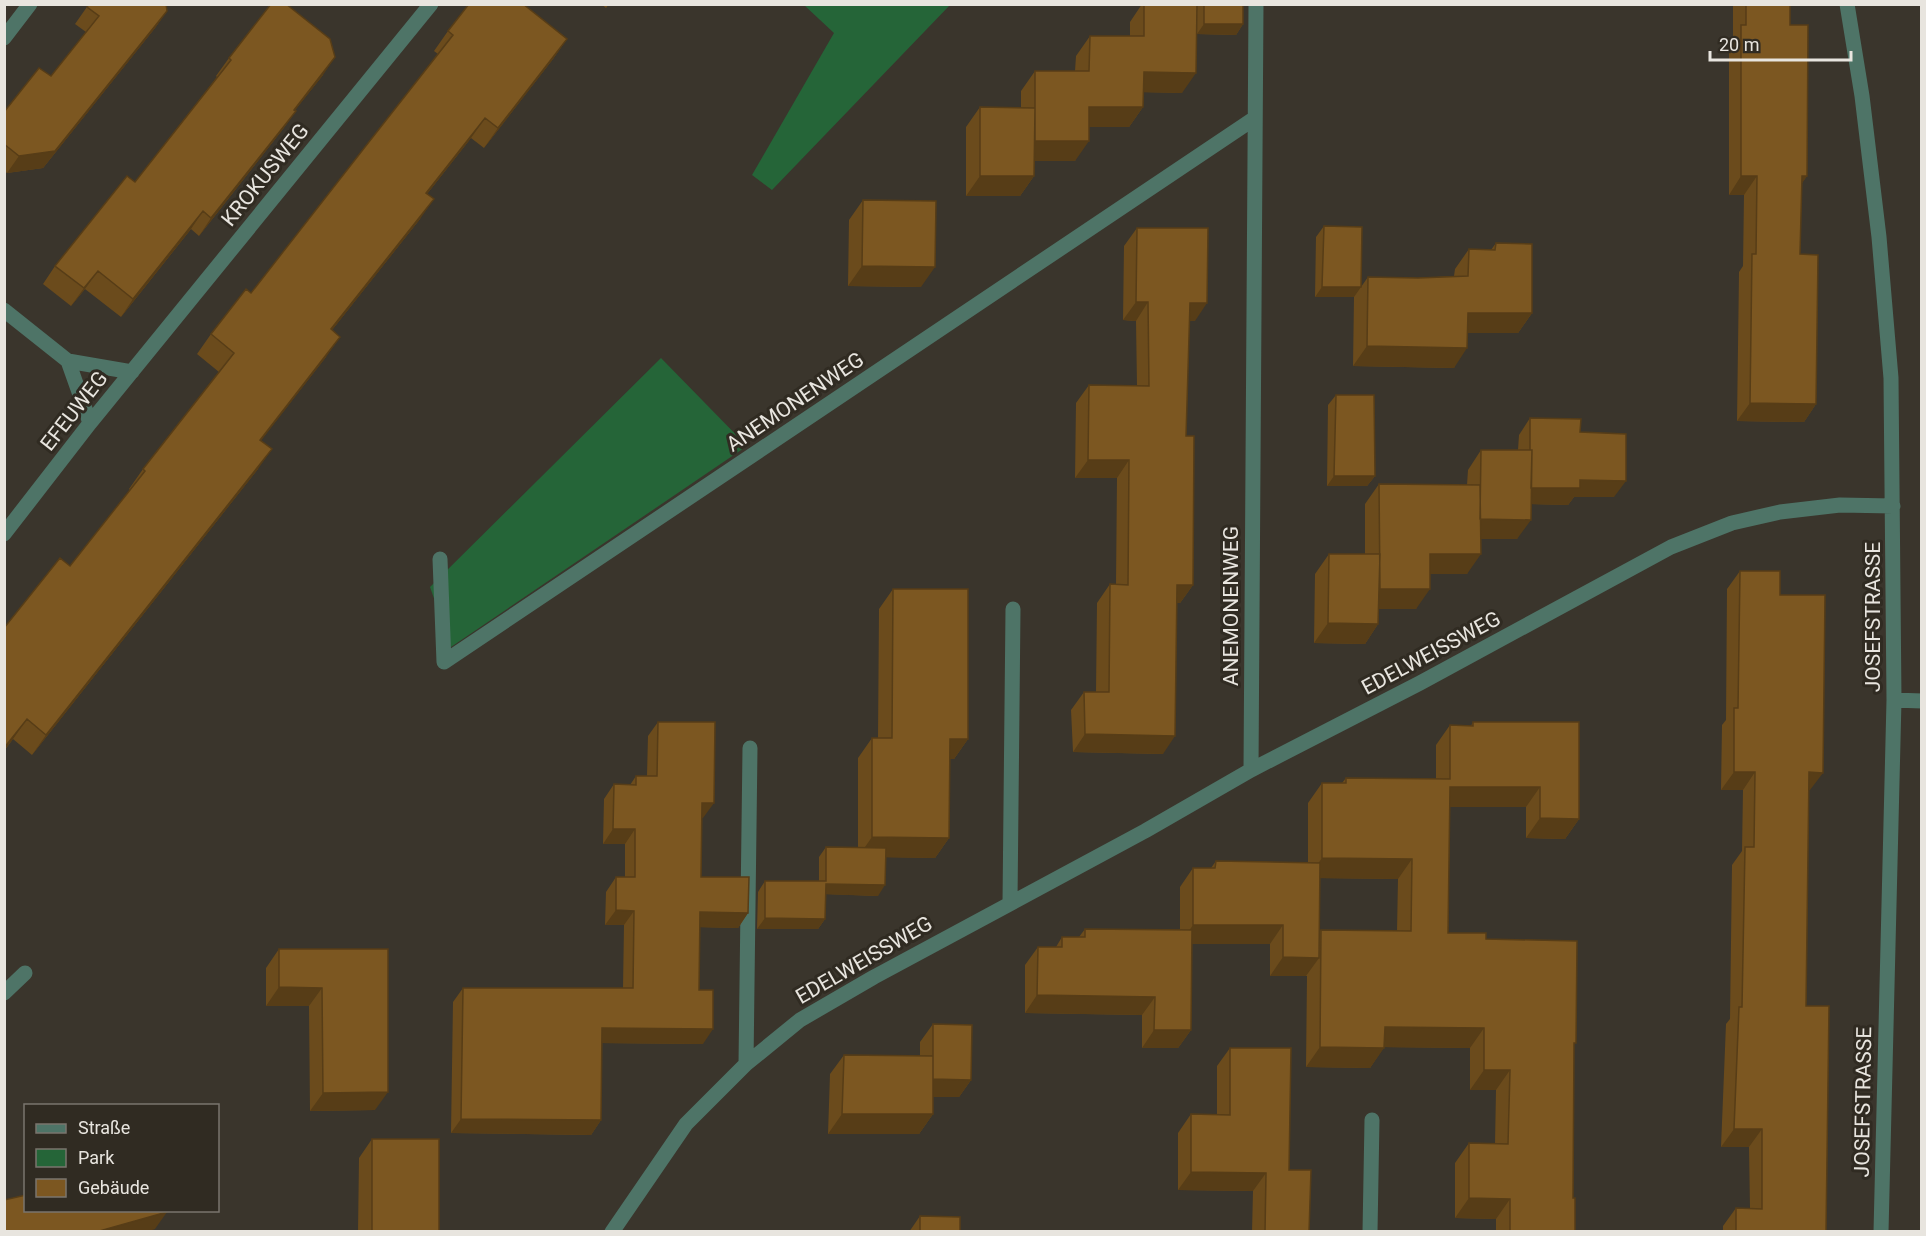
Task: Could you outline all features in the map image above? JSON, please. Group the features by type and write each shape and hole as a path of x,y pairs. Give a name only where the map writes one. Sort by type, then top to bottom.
{"street":[{"path":"4,38 30,4"},
{"name":"KROKUSWEG","path":"132,372 431,4"},
{"name":"ANEMONENWEG","path":"1251,770 1256,4"},
{"name":"JOSEFSTRASSE","path":"1847,4 1862,96 1879,237 1891,378 1894,700 1881,1232"},
{"name":"ANEMONENWEG","path":"440,559 444,662 1255,118"},
{"name":"EFEUWEG","path":"4,310 68,361 132,372 4,534"},
{"path":"68,361 90,423"},
{"name":"EDELWEISSWEG","path":"612,1232 686,1124 746,1064 800,1020 874,977 1145,831 1251,770 1420,683 1671,547 1732,523 1780,512 1840,505 1893,506"},
{"path":"1010,903 1013,609"},
{"path":"1894,700 1922,701"},
{"path":"746,1064 750,748"},
{"path":"4,993 25,973"},
{"path":"1370,1232 1372,1120"}],"green space":[{"path":"804,5 950,5 772,190 752,175 834,33"},
{"path":"661,358 747,446 451,647 430,587"}],"building":[{"path":"89,4 166,4 167,11 55,151 19,156 4,144 4,112 39,68 51,76 99,16 87,7"},
{"path":"271,4 286,4 330,39 335,57 294,110 296,111 211,218 203,211 133,299 98,271 84,288 55,266 127,176 135,182 231,60 229,58"},
{"path":"469,4 523,4 567,39 498,128 485,118 426,193 434,199 331,329 340,337 260,440 272,449 46,735 27,719 4,748 4,628 60,558 70,566 234,353 211,334 246,289 251,293 453,35 448,31"},
{"path":"1144,4 1197,4 1196,73 1144,72 1143,107 1089,107 1089,141 1035,141 1035,71 1089,71 1090,36 1144,36"},
{"path":"1204,4 1243,4 1243,24 1204,24"},
{"path":"1746,4 1790,4 1790,25 1808,25 1807,176 1802,176 1800,254 1818,255 1816,404 1750,403 1752,254 1756,254 1757,176 1741,176 1741,25 1746,25"},
{"path":"980,107 1035,108 1034,176 980,176"},
{"path":"863,200 936,201 935,267 862,266"},
{"path":"1324,226 1362,227 1361,287 1322,287"},
{"path":"1137,228 1208,228 1207,303 1190,303 1186,436 1194,436 1193,585 1177,585 1175,736 1085,734 1084,692 1109,692 1110,584 1128,585 1129,460 1088,460 1089,385 1149,386 1148,302 1136,302"},
{"path":"1496,243 1532,244 1532,313 1468,313 1467,348 1367,346 1368,277 1468,276 1469,249 1495,250"},
{"path":"1336,395 1374,395 1375,476 1334,476"},
{"path":"1530,418 1581,419 1580,432 1626,434 1626,481 1580,480 1580,488 1531,488"},
{"path":"1481,450 1532,450 1531,520 1480,519"},
{"path":"1379,484 1480,485 1481,554 1430,554 1430,589 1380,589"},
{"path":"1329,554 1380,554 1378,624 1328,623"},
{"path":"1740,571 1780,571 1780,595 1825,595 1823,773 1809,772 1806,1006 1829,1006 1826,1232 1736,1232 1736,1208 1762,1209 1762,1129 1734,1129 1739,1007 1742,1007 1745,847 1754,847 1755,772 1734,772 1734,708 1738,708"},
{"path":"893,589 968,589 968,739 950,739 949,838 872,837 872,738 892,738"},
{"path":"658,722 715,722 714,803 702,803 701,877 749,877 748,913 700,912 699,990 713,990 713,1029 602,1028 601,1120 461,1119 463,988 633,988 634,911 616,910 616,877 635,877 635,829 613,829 614,784 636,785 636,776 657,776"},
{"path":"1473,722 1579,722 1579,819 1540,818 1540,787 1450,787 1448,933 1486,933 1486,939 1577,941 1576,1043 1574,1043 1573,1198 1575,1198 1575,1232 1510,1232 1510,1199 1469,1198 1469,1143 1508,1144 1510,1070 1484,1070 1484,1028 1385,1027 1384,1048 1320,1047 1321,930 1411,931 1412,859 1322,858 1322,783 1346,783 1346,778 1450,779 1450,725 1473,726"},
{"path":"826,847 886,848 885,885 826,884 825,919 765,918 765,881 826,881"},
{"path":"1216,861 1320,863 1319,958 1283,957 1283,925 1193,925 1193,868 1215,868"},
{"path":"1085,929 1192,930 1191,1030 1154,1030 1155,997 1037,995 1038,947 1062,947 1062,937 1085,937"},
{"path":"279,949 388,949 388,1092 323,1093 322,988 279,987"},
{"path":"933,1024 972,1025 971,1080 933,1079"},
{"path":"1230,1048 1291,1048 1289,1170 1311,1170 1309,1232 1265,1232 1266,1173 1191,1172 1191,1114 1230,1115"},
{"path":"844,1055 933,1056 933,1114 842,1114"},
{"path":"372,1139 439,1139 439,1232 372,1232"},
{"path":"24,1195 24,1212 167,1212 96,1232 4,1232 4,1200"},
{"path":"920,1216 960,1217 960,1232 920,1232"}]}
